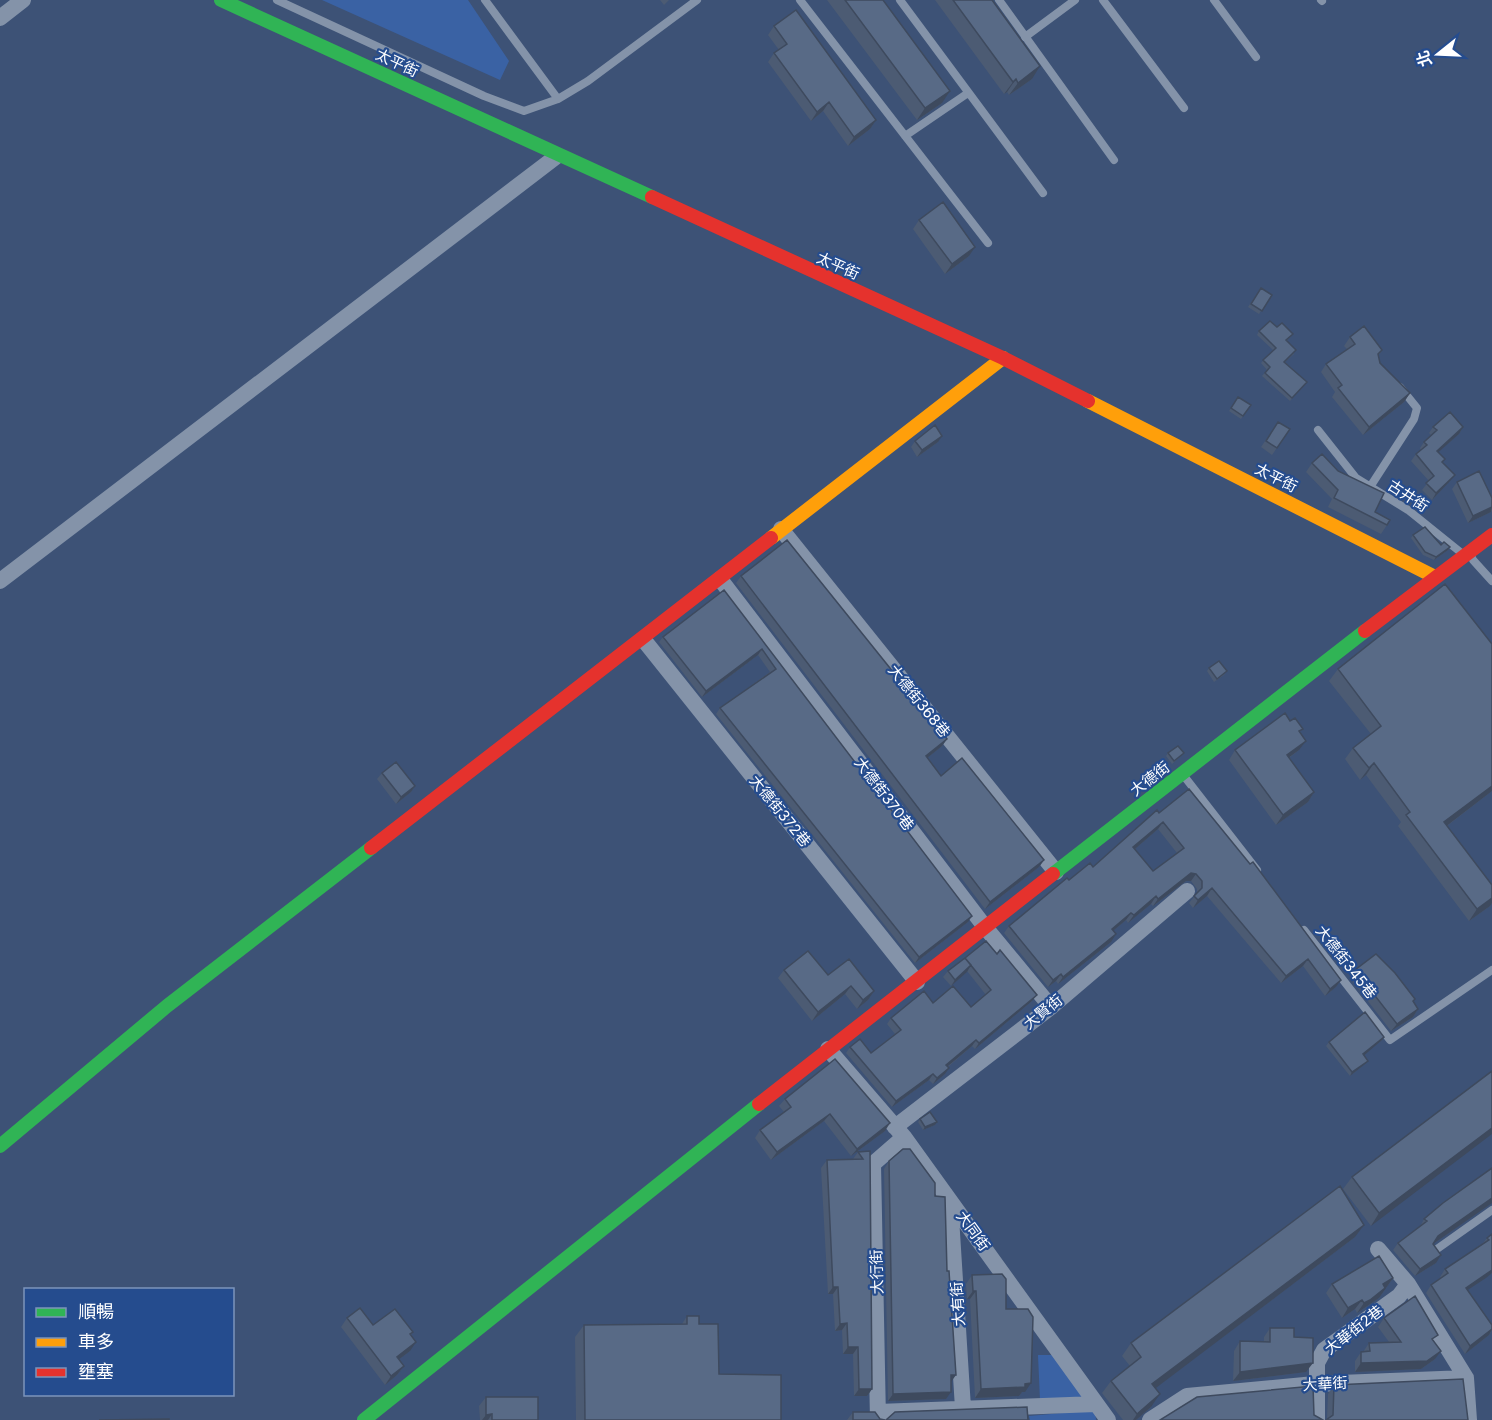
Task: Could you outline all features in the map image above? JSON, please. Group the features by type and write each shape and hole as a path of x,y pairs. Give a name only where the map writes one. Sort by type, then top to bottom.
{"street":[{"path":"0,18 23,0"},
{"name":"太平街","path":"221,0 1003,358 1438,581"},
{"path":"0,581 558,156"},
{"path":"0,1146 167,1006 1003,358"},
{"name":"大德街368巷","path":"782,529 1056,872"},
{"name":"大德街","path":"364,1420 828,1049 1438,581 1492,535"},
{"name":"大德街370巷","path":"720,579 985,927 1051,1006"},
{"name":"大德街372巷","path":"643,639 917,982"},
{"name":"大賢街","path":"899,1132 1187,891"},
{"name":"大同街","path":"828,1049 899,1132 1108,1420"},
{"name":"大行街","path":"878,1416 873,1164 899,1132"},
{"name":"大有街","path":"950,1200 963,1408"},
{"path":"1378,1249 1408,1284 1466,1378 1469,1420"},
{"name":"大華街2巷","path":"1317,1420 1315,1384 1317,1363 1324,1350 1399,1296 1408,1284"},
{"name":"大華街","path":"1150,1420 1186,1396 1315,1384 1466,1378"},
{"path":"878,1416 963,1408 1096,1404"}],"lane":[{"path":"277,0 484,96 524,111 558,99 588,81 697,0"},
{"path":"485,0 558,99"},
{"path":"800,0 988,243"},
{"path":"900,0 1043,193"},
{"path":"999,0 1114,160"},
{"path":"1025,37 1076,0"},
{"path":"1103,0 1184,108"},
{"path":"1214,0 1256,57"},
{"path":"905,136 968,93"},
{"path":"1370,488 1414,419 1416,408 1408,394 1394,381"},
{"name":"古井街","path":"1318,430 1356,478 1408,510 1467,554 1492,581"},
{"path":"1183,775 1261,875"},
{"name":"大德街345巷","path":"1297,921 1390,1040 1492,970"},
{"path":"1437,1250 1492,1210"}],"shaded area":[{"path":"322,0 468,0 509,61 500,80"},
{"path":"1038,1355 1054,1355 1085,1398 1040,1400"},
{"path":"1095,1410 1096,1420 1030,1420 1029,1416"}],"building":[{"path":"845,0 883,0 950,91 925,108"},
{"path":"953,0 992,0 1040,66 1018,83 1016,79 1013,82"},
{"path":"796,10 876,120 854,137 829,102 817,112 774,53 787,44 774,26"},
{"path":"943,202 975,247 952,264 919,220"},
{"path":"1261,288 1272,295 1262,311 1251,304"},
{"path":"1270,321 1277,327 1282,323 1293,334 1286,340 1296,350 1284,362 1307,382 1292,398 1265,373 1270,367 1263,360 1276,348 1259,331"},
{"path":"1364,326 1382,350 1378,354 1380,363 1410,393 1369,427 1338,388 1342,385 1326,364 1355,344 1350,337"},
{"path":"1238,397 1251,405 1243,416 1231,408"},
{"path":"1450,412 1463,427 1437,451 1445,459 1442,462 1455,475 1436,493 1426,483 1434,476 1416,454 1427,445 1424,442 1437,430 1433,427"},
{"path":"1278,422 1290,429 1277,448 1266,441"},
{"path":"935,425 942,436 922,450 915,441"},
{"path":"1322,454 1338,471 1384,493 1375,512 1390,520 1387,525 1334,498 1338,490 1312,463"},
{"path":"1479,471 1492,498 1492,507 1473,516 1457,482"},
{"path":"1425,527 1441,545 1444,542 1450,547 1436,557 1425,552 1413,535"},
{"path":"787,540 947,739 926,756 941,776 962,758 1044,860 990,902 741,576"},
{"path":"1445,584 1492,644 1492,786 1444,822 1492,885 1492,898 1477,909 1406,815 1410,812 1374,763 1369,768 1353,748 1381,726 1338,669"},
{"path":"724,590 972,916 919,957 720,708 776,669 762,649 706,691 663,637"},
{"path":"1219,661 1227,671 1217,679 1209,668"},
{"path":"1285,713 1290,721 1295,718 1303,729 1299,731 1306,741 1287,755 1314,792 1283,815 1235,750"},
{"path":"1178,746 1184,753 1174,761 1168,753"},
{"path":"396,762 415,786 401,797 382,773"},
{"path":"1189,789 1250,864 1253,862 1341,980 1330,989 1308,959 1286,976 1212,888 1198,900 1194,896 1202,888 1202,881 1196,874 1191,873 1158,899 1156,896 1134,915 1131,913 1112,929 1116,934 1063,977 1061,974 1053,980 1009,926 1067,878 1069,880 1090,863 1093,867 1157,810 1159,813","holes":["1163,822 1184,848 1153,871 1133,847"]},
{"path":"986,941 997,954 1000,950 1037,995 979,1043 976,1040 946,1065 949,1068 937,1078 933,1074 896,1101 850,1047 860,1039 871,1053 901,1030 891,1018 924,991 933,1003 953,986 971,1007 991,990 965,958"},
{"path":"808,951 828,975 849,959 874,991 863,1000 851,986 818,1012 784,970"},
{"path":"1376,954 1395,973 1415,999 1413,1001 1418,1009 1397,1024 1355,970"},
{"path":"965,958 971,965 955,980 948,971"},
{"path":"1365,1012 1384,1037 1363,1054 1368,1061 1352,1072 1329,1042"},
{"path":"835,1059 890,1123 857,1149 830,1114 777,1152 760,1130 791,1107 785,1099"},
{"path":"1492,1071 1492,1128 1379,1213 1352,1177"},
{"path":"930,1112 937,1122 925,1127 920,1119"},
{"path":"903,1149 910,1149 935,1183 935,1196 945,1197 947,1271 949,1271 956,1375 951,1375 951,1392 893,1394 889,1161"},
{"path":"870,1151 872,1389 859,1389 858,1347 848,1347 847,1323 840,1324 838,1287 833,1287 827,1160 863,1159 858,1152"},
{"path":"1492,1168 1492,1198 1438,1236 1433,1244 1441,1255 1420,1269 1398,1243 1427,1221 1424,1219 1443,1203"},
{"path":"1340,1186 1364,1225 1152,1384 1160,1394 1137,1414 1111,1381 1141,1357 1131,1343"},
{"path":"1492,1234 1492,1270 1466,1288 1492,1325 1492,1329 1470,1346 1431,1285 1448,1273 1445,1269 1489,1240 1487,1238"},
{"path":"1379,1256 1393,1278 1383,1284 1385,1288 1370,1300 1364,1303 1362,1300 1348,1308 1332,1284"},
{"path":"1002,1274 1006,1279 1006,1309 1028,1309 1033,1317 1031,1383 1025,1384 1025,1387 981,1389 976,1291 973,1291 972,1275"},
{"path":"1415,1296 1438,1335 1432,1339 1441,1351 1427,1361 1361,1363 1361,1352 1370,1351 1369,1343 1401,1342 1384,1318"},
{"path":"360,1308 373,1325 395,1309 413,1332 410,1334 416,1342 397,1357 404,1366 391,1376 347,1318"},
{"path":"687,1316 699,1316 699,1324 718,1324 719,1374 781,1375 781,1420 585,1420 584,1325 687,1324"},
{"path":"1270,1328 1294,1328 1294,1337 1313,1338 1313,1363 1240,1372 1240,1341 1270,1342"},
{"path":"1463,1379 1468,1420 1326,1420 1333,1415 1334,1385"},
{"path":"1313,1386 1314,1415 1323,1420 1160,1420 1197,1397"},
{"path":"486,1397 538,1397 538,1420 492,1420 492,1414 486,1415"},
{"path":"1027,1407 1028,1420 886,1420 895,1412"},
{"path":"853,1412 875,1412 880,1419 885,1420 853,1420"},
{"path":"169,1419 169,1420 99,1420"}],"traffic: fast":[{"path":"221,0 652,197"},
{"path":"1053,874 1365,631"},
{"path":"0,1146 167,1006 371,848"},
{"path":"364,1420 759,1104"}],"traffic: slow":[{"path":"771,538 1003,358"},
{"path":"1088,401 1435,577"}],"traffic: jam":[{"path":"652,197 1003,358 1088,401"},
{"path":"1365,631 1492,535"},
{"path":"371,848 771,538"},
{"path":"759,1104 1053,874"}]}
